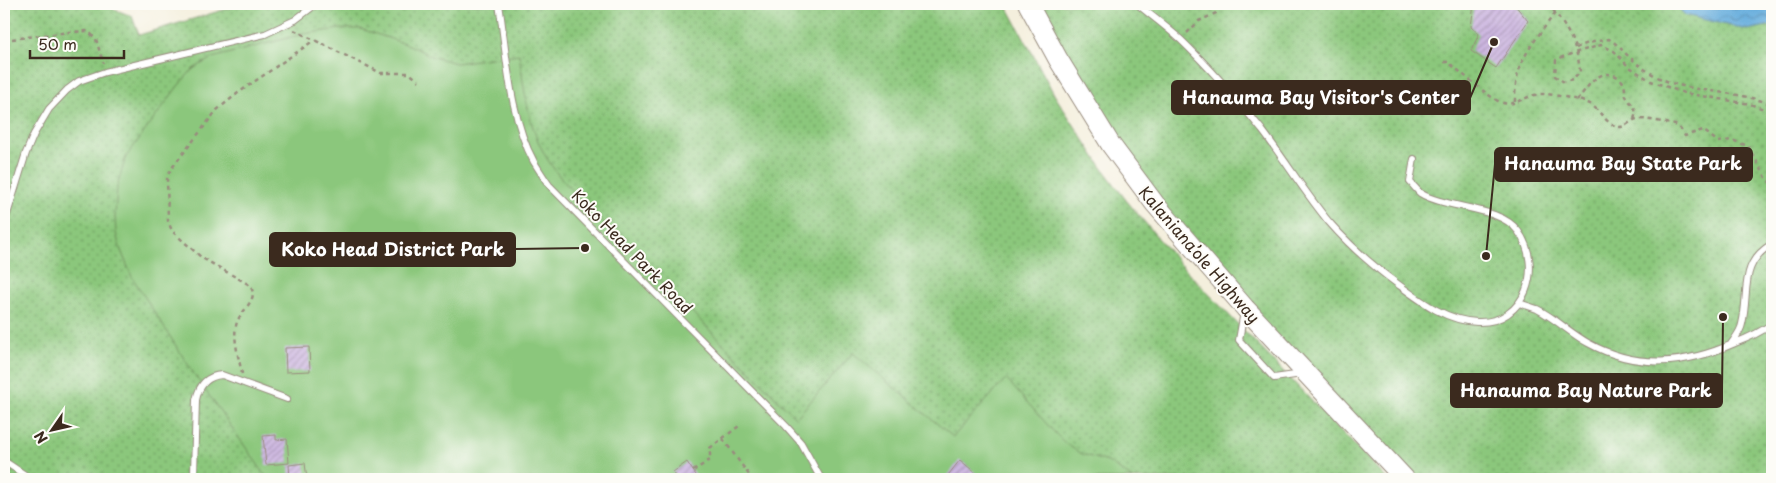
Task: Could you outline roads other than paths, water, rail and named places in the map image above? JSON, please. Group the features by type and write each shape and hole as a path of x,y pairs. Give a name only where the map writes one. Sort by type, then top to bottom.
{"main road":[{"name":"Kalaniana’ole Highway","path":"1028,4 1058,59 1111,145 1155,204 1245,308 1405,479"}],"lane":[{"path":"4,224 26,153 40,123 67,90 79,81 106,72 265,34 286,25 316,4"},
{"name":"Koko Head Park Road","path":"499,4 516,116 534,162 549,185 786,426 801,443 821,479"},
{"path":"1137,4 1181,40 1233,95 1330,222 1351,245 1392,280 1446,315 1468,321 1485,322 1498,318 1519,303 1527,287 1531,267 1526,247 1517,229 1507,222 1486,213 1433,198 1419,192 1410,182 1414,159"},
{"path":"1730,345 1742,324 1746,282 1750,269 1758,255 1772,244"},
{"path":"1519,303 1537,310 1577,337 1599,349 1634,360 1659,362 1684,360 1708,354 1756,334 1772,324"},
{"path":"1245,308 1239,340 1274,378 1305,374"},
{"path":"192,479 197,391 203,383 208,379 222,375 287,399"},
{"path":"4,461 31,479"}],"water":[{"path":"1675,4 1772,4 1772,25 1747,30 1685,15"}],"place":[{"name":"Hanauma Bay Visitor's Center","path":"1494,42"},
{"name":"Koko Head District Park","path":"585,248"},
{"name":"Hanauma Bay State Park","path":"1486,256"},
{"name":"Hanauma Bay Nature Park","path":"1723,317"}]}
